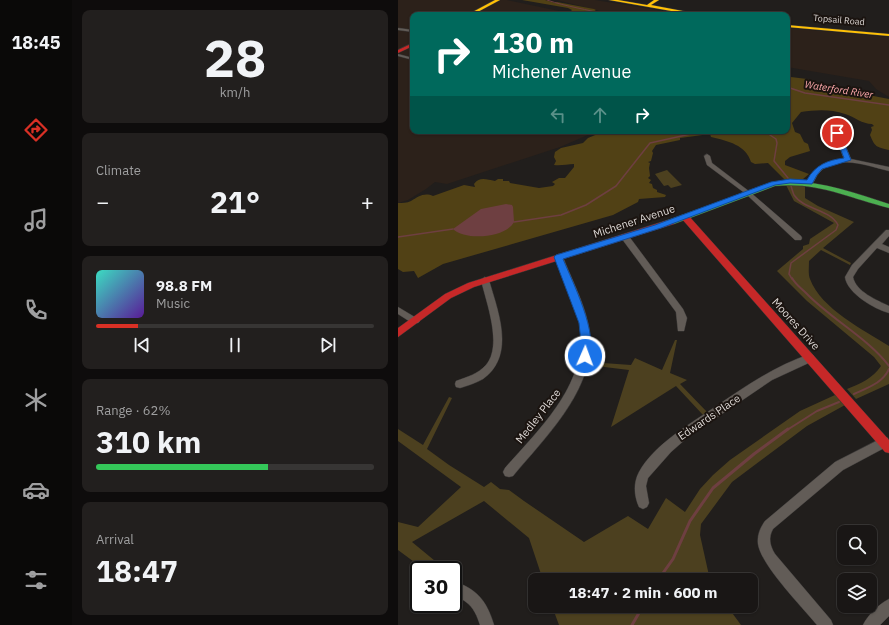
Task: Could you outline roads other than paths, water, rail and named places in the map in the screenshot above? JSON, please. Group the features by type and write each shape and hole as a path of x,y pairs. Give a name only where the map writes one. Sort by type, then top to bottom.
{"street":[{"path":"476,12 498,0"},
{"path":"611,0 644,3 654,2 691,12"},
{"name":"Topsail Road","path":"790,26 889,34"},
{"path":"398,29 410,31"},
{"path":"398,52 410,46"},
{"path":"398,56 410,58"},
{"path":"829,128 838,134 848,160"},
{"path":"707,156 709,164 748,193 798,238"},
{"path":"810,183 814,174 820,168 838,161 848,160 861,162 889,169"},
{"name":"Michener Avenue","path":"398,333 453,293 485,280 625,237 781,182 794,181 810,183 889,206"},
{"name":"Moores Drive","path":"685,217 887,445"},
{"path":"889,232 878,245 849,273 849,280 856,290 889,310"},
{"path":"625,237 680,311 682,322 681,329"},
{"path":"878,245 889,250"},
{"name":"Medley Place","path":"509,472 568,399 579,377 583,363 586,342 584,323 558,257"},
{"path":"460,384 473,380 488,369 498,350 499,337 485,280"},
{"path":"398,310 415,321"},
{"name":"Edwards Place","path":"643,503 640,486 643,475 667,448 684,434 768,377 810,358"},
{"path":"826,625 770,559 765,547 764,535 769,525 845,462 887,445"},
{"path":"462,592 471,596 478,604 484,613 487,625"},
{"path":"870,625 889,606"}],"waterway":[{"name":"Waterford River","path":"547,0 596,12"},
{"name":"Waterford River","path":"790,88 805,93 889,105"},
{"path":"514,222 561,215 586,205 616,186 650,143 690,134"},
{"path":"768,134 776,139 777,143 774,161 788,178"},
{"path":"791,186 794,195 798,200 823,212 838,225 836,230 791,263 789,274 792,279"},
{"path":"398,237 453,229"},
{"path":"792,278 797,285 827,312 861,338 881,356 889,366"},
{"path":"854,394 879,381 889,369"},
{"path":"787,430 817,411 839,402"},
{"path":"663,573 673,559 690,521 713,488 754,454 788,429"},
{"path":"632,625 639,613"}]}
